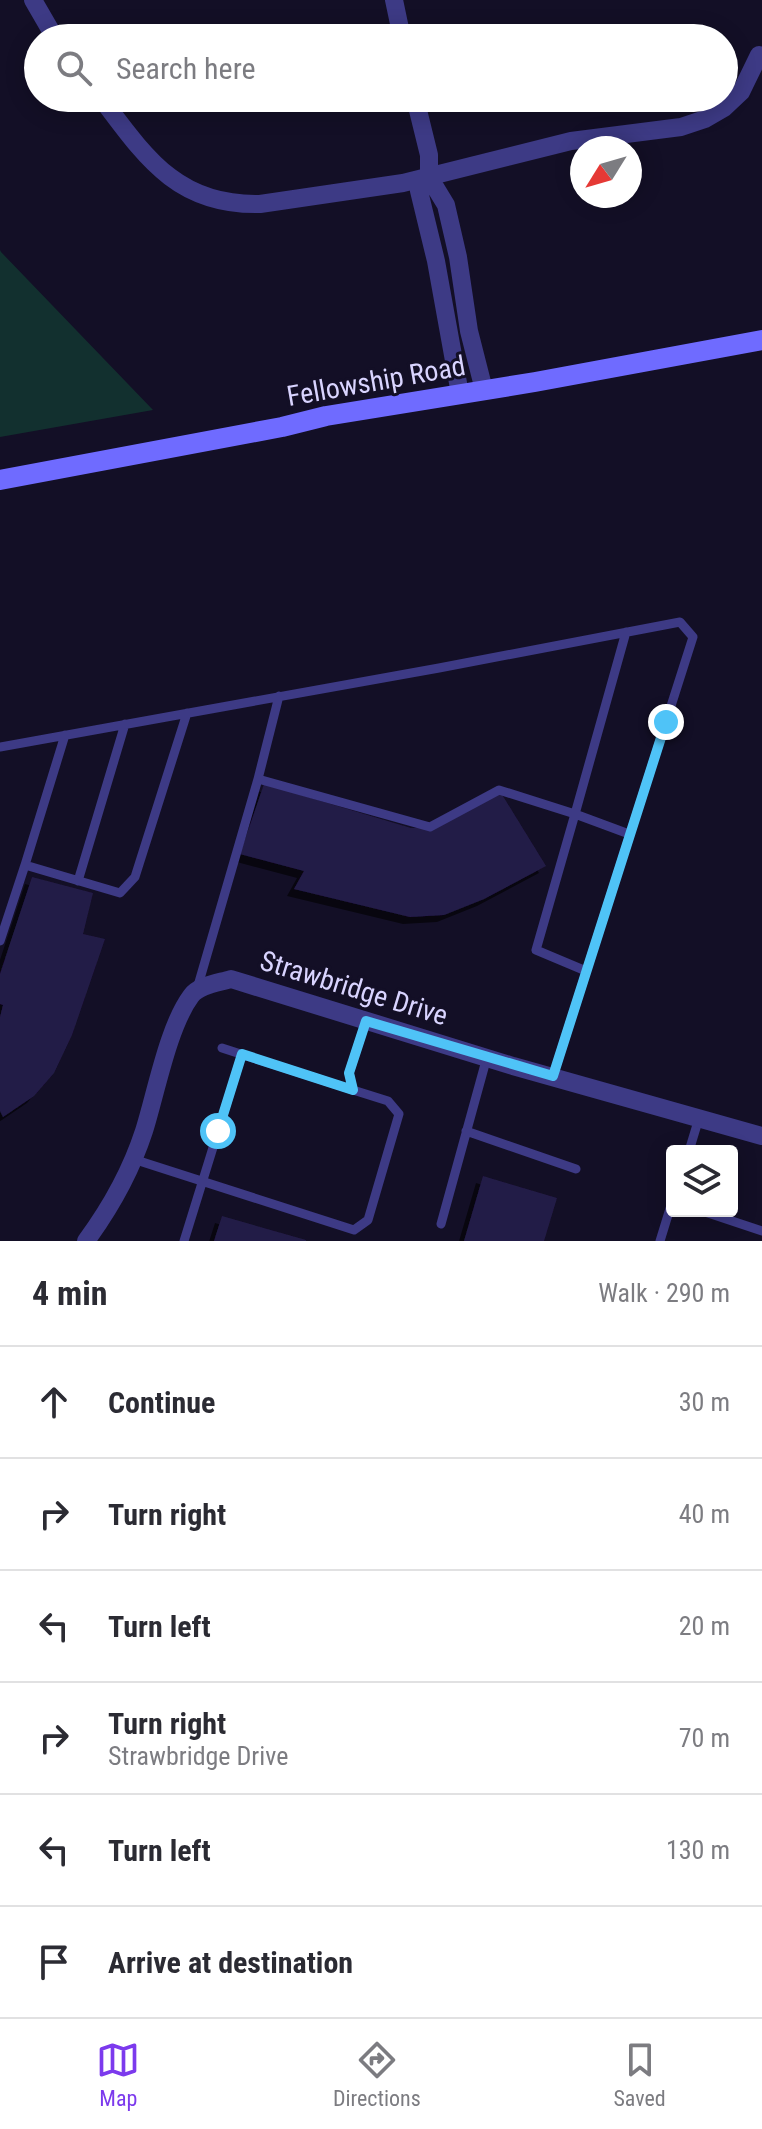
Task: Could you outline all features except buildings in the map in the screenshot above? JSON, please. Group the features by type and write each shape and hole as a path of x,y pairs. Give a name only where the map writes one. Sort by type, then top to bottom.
{"street":[{"path":"33,0 47,24"},
{"path":"394,0 399,24"},
{"path":"738,95 759,55"},
{"path":"112,112 171,179 193,192 237,204 285,201 429,177 571,141 655,132 705,119 717,112"},
{"path":"418,112 429,155 429,177 446,205 458,257 469,331 484,390"},
{"path":"429,177 419,191 436,261 460,394"},
{"name":"Fellowship Road","path":"0,480 326,416 762,340"},
{"name":"Strawbridge Drive","path":"197,989 231,979 762,1136"},
{"path":"86,1241 119,1191 133,1159 170,1044 190,997 197,989"}],"lane":[{"path":"0,747 680,622 693,637 553,1076"},
{"path":"586,971 536,950 626,632"},
{"path":"197,989 279,696"},
{"path":"25,865 120,893 135,877 187,713"},
{"path":"78,881 125,724"},
{"path":"0,941 65,735"},
{"path":"258,779 430,827 499,790 629,834"},
{"path":"353,1090 349,1073 366,1021"},
{"path":"133,1159 354,1230 368,1220 399,1114 388,1101 222,1048"},
{"path":"184,1241 242,1054"},
{"path":"441,1224 487,1057"},
{"path":"691,1145 699,1118"},
{"path":"466,1131 576,1169"},
{"path":"660,1241 667,1217"},
{"path":"720,1217 762,1231"}],"green space":[{"path":"1,252 153,410 0,437"}],"route":[{"path":"218,1131 242,1054 353,1090 349,1073 366,1021 553,1076 666,722"}]}
